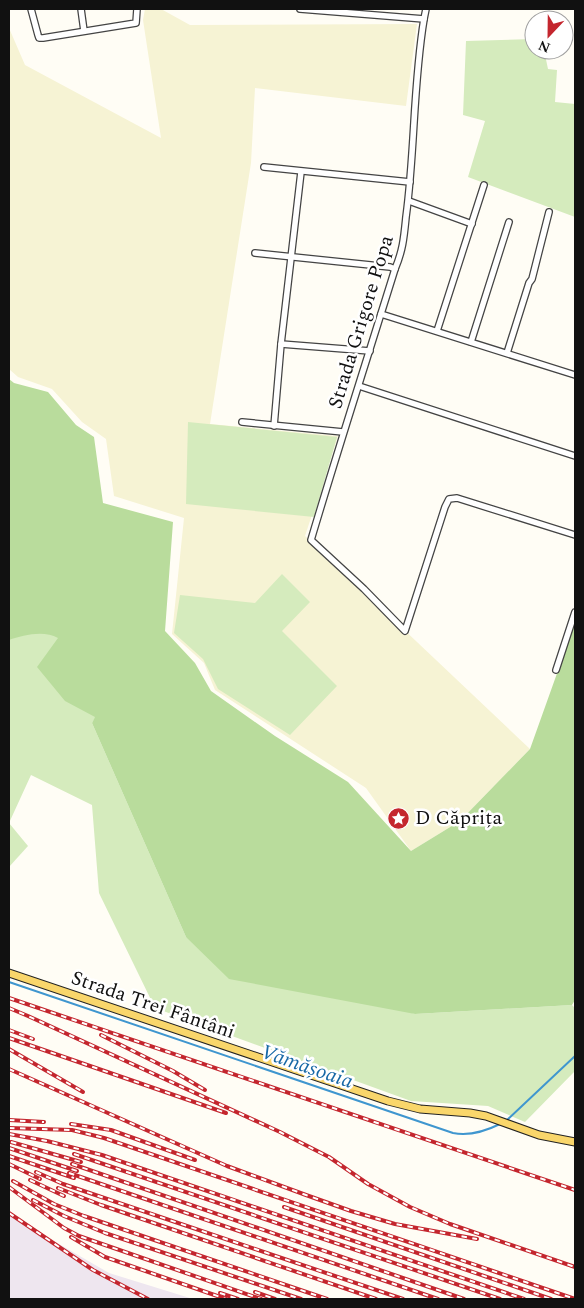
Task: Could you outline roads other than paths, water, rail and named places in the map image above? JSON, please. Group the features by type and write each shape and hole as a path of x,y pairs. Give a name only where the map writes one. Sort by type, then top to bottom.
{"main road":[{"name":"Strada Trei Fântâni","path":"9,972 388,1101 432,1111 470,1113 539,1135 575,1142"}],"street":[{"path":"31,9 39,38 136,22 137,9"},
{"path":"81,9 84,31"},
{"path":"300,9 424,19"},
{"name":"Strada Grigore Popa","path":"426,9 418,53 409,201 402,254 395,269 360,386 343,432 311,540 364,589 405,631 449,499 457,498 575,535"},
{"path":"264,167 410,182"},
{"path":"274,426 281,344 301,172"},
{"path":"437,331 484,185"},
{"path":"409,201 472,224"},
{"path":"507,353 529,283 532,279 549,212"},
{"path":"471,342 510,222"},
{"path":"255,253 395,269"},
{"path":"381,314 575,375"},
{"path":"281,344 370,351"},
{"path":"360,386 575,456"},
{"path":"242,422 343,432"},
{"path":"556,670 575,612"}],"waterway":[{"name":"Vămășoaia","path":"9,982 453,1133 477,1132 500,1124"},
{"name":"Vămășoaia","path":"506,1121 575,1056"}],"railway":[{"path":"9,998 575,1190"},
{"path":"9,1008 280,1132 329,1157 368,1184 410,1207 450,1224 575,1267"},
{"path":"9,1030 33,1039"},
{"path":"101,1035 173,1071 205,1090"},
{"path":"9,1038 226,1113"},
{"path":"9,1049 83,1092"},
{"path":"9,1069 227,1166 306,1195 395,1224 477,1239"},
{"path":"9,1120 44,1122"},
{"path":"71,1124 111,1130 195,1160"},
{"path":"9,1128 72,1130 104,1138 575,1299"},
{"path":"9,1134 47,1141 102,1155 524,1299"},
{"path":"11,1142 81,1162"},
{"path":"9,1148 77,1171"},
{"path":"74,1154 500,1299"},
{"path":"9,1156 74,1178"},
{"path":"9,1164 40,1179"},
{"path":"72,1164 464,1299"},
{"path":"36,1172 63,1184 403,1299"},
{"path":"69,1173 438,1299"},
{"path":"30,1180 64,1196"},
{"path":"13,1181 54,1204 84,1216 327,1299"},
{"path":"9,1187 64,1228 79,1236 261,1299"},
{"path":"58,1188 101,1205 376,1299"},
{"path":"33,1200 64,1216 105,1233 301,1299"},
{"path":"284,1207 551,1299"},
{"path":"9,1213 93,1270 148,1299"},
{"path":"71,1237 105,1257 226,1299"},
{"path":"255,1292 275,1299"},
{"path":"220,1293 238,1299"}],"place":[{"name":"D Căprița","path":"399,818"}]}
